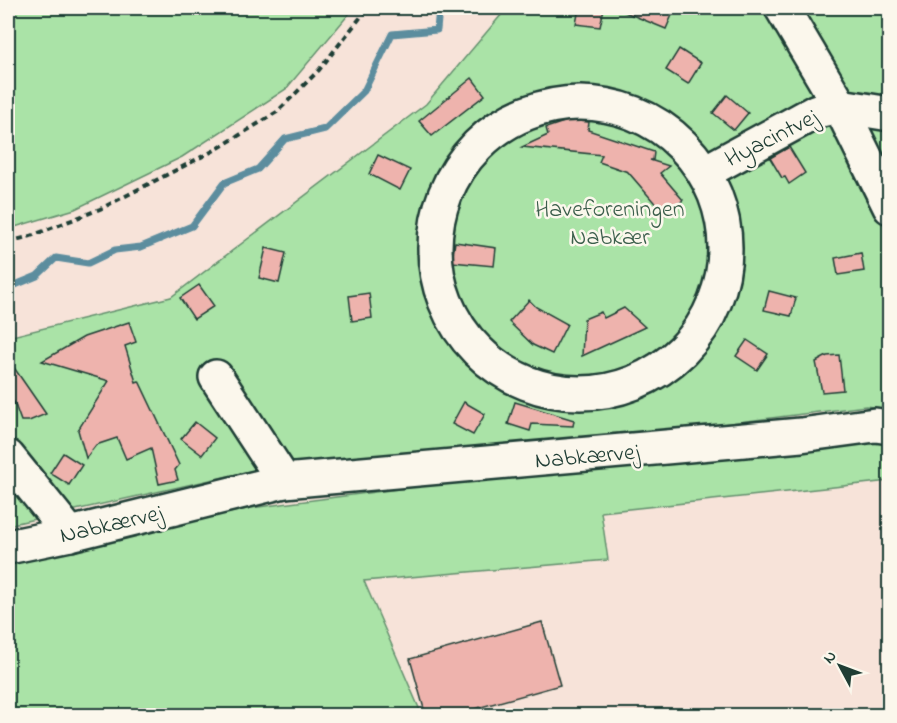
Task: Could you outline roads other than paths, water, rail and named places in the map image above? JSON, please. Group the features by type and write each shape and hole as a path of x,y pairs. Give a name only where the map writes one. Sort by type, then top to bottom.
{"street":[{"path":"782,8 840,106 890,207"},
{"name":"Hyacintvej","path":"576,102 627,110 671,134 705,172 723,219 724,270 708,318 676,358 633,385 583,395 533,387 489,363 455,325 436,277 435,227 451,178 483,139 526,112 576,102"},
{"path":"840,106 890,114"},
{"name":"Hyacintvej","path":"705,172 817,111 840,106"},
{"path":"216,377 284,481"},
{"name":"Nabkærvej","path":"8,547 284,481 801,435 875,425 890,427"},
{"path":"8,457 70,534"}],"waterway":[{"path":"8,288 37,276 56,258 88,263 115,250 141,247 192,226 224,183 258,169 285,139 325,129 364,91 392,34 437,30 439,8"}],"park label":[{"name":"Haveforeningen Nabkær","path":"610,222"}]}
